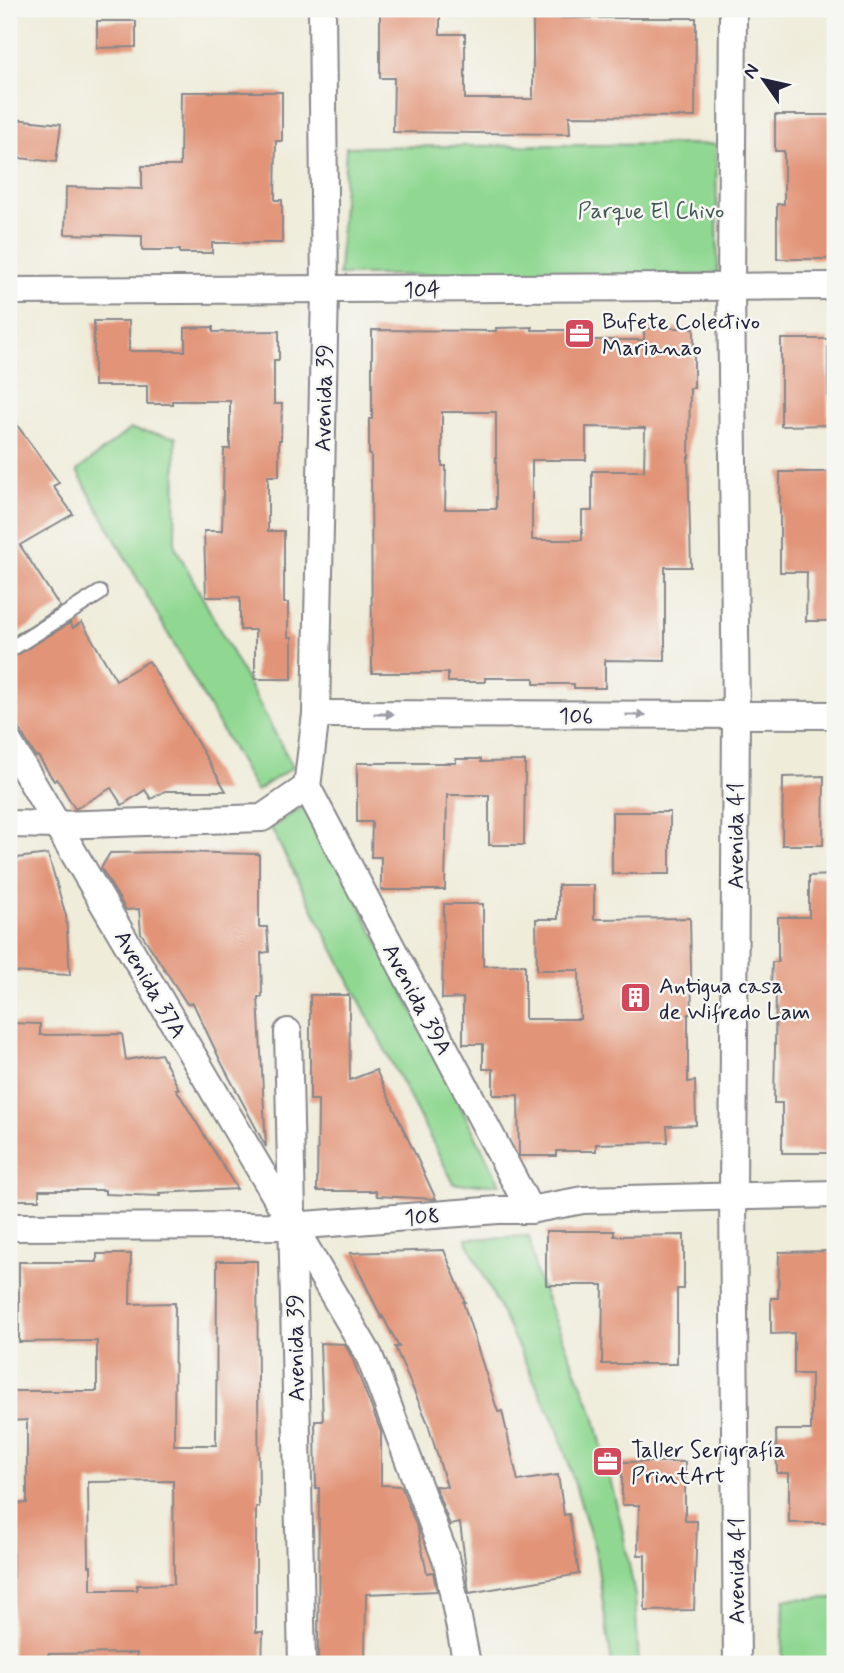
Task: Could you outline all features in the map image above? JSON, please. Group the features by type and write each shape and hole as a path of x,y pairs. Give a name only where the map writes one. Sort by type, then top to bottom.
{"street":[{"name":"Avenida 39","path":"307,787 316,714 325,290 322,9"},
{"name":"Avenida 41","path":"733,9 731,287 736,715 733,1195 737,1664"},
{"name":"104","path":"12,284 325,290 835,286"},
{"name":"106","path":"316,714 835,715"},
{"name":"Avenida 37A","path":"9,743 292,1226"},
{"path":"9,824 58,825 262,818 307,787"},
{"name":"Avenida 39A","path":"307,787 530,1210"},
{"name":"Avenida 39","path":"288,1032 302,1664"},
{"name":"108","path":"9,1227 292,1226 498,1210 530,1210 583,1200 835,1194"},
{"path":"292,1226 369,1354 447,1562 467,1664"}],"lane":[{"path":"9,650 100,593"}],"green space":[{"name":"Parque El Chivo","path":"716,144 718,275 339,275 346,147"},
{"path":"130,429 176,437 175,546 293,767 256,791 77,471"},
{"path":"308,803 500,1184 454,1184 271,828"},
{"path":"529,1236 536,1273 594,1415 621,1523 635,1596 639,1664 612,1664 595,1549 558,1430 466,1239"},
{"path":"835,1598 835,1664 782,1664 784,1599"}],"building":[{"path":"380,9 440,9 440,34 465,34 465,99 533,99 533,18 696,18 695,117 569,116 570,134 393,132 394,78 380,78"},
{"path":"97,21 136,21 136,47 97,48"},
{"path":"181,92 282,92 282,141 276,141 275,200 282,200 282,243 212,243 212,253 180,253 180,250 142,250 142,236 65,234 66,187 142,189 142,166 180,166"},
{"path":"775,115 835,115 835,259 777,259 777,204 784,204 784,151 775,151"},
{"path":"14,119 61,124 56,162 10,157"},
{"path":"94,321 129,321 129,351 185,351 185,328 213,327 213,332 279,331 279,360 274,360 274,404 282,404 281,440 279,476 268,476 268,531 284,531 284,603 288,603 288,637 292,637 292,679 255,679 255,630 240,630 240,597 206,597 204,531 222,531 224,449 230,449 230,401 147,404 147,386 94,386"},
{"path":"496,328 586,330 586,340 644,340 644,328 694,328 694,388 690,388 688,457 691,567 665,567 665,661 605,660 605,688 574,688 574,684 534,684 534,678 485,678 485,682 448,682 448,673 372,673 369,419 372,419 372,330 496,331","holes":["442,412 496,412 496,509 445,509 446,466 442,466","586,427 645,428 644,471 592,471 592,511 582,511 582,540 532,540 532,460 586,460"]},
{"path":"781,339 828,339 828,425 781,426"},
{"path":"9,414 59,483 53,486 73,514 20,545 60,607 9,639"},
{"path":"780,472 835,472 835,621 806,621 807,572 780,572"},
{"path":"82,622 116,680 149,661 226,791 165,791 151,799 145,790 122,805 111,788 75,809 57,779 54,781 38,756 36,757 9,712 9,660 70,623 73,628"},
{"path":"456,759 481,759 481,762 525,761 524,845 489,845 489,795 447,795 445,890 381,890 381,857 371,857 372,822 357,822 357,763 456,763"},
{"path":"824,776 823,845 782,845 783,777"},
{"path":"612,812 670,812 670,874 612,874"},
{"path":"110,853 259,854 259,927 267,927 269,952 261,953 262,997 258,997 266,1147 193,1003 187,1004 141,933 139,909 126,910 101,868"},
{"path":"48,854 66,916 70,975 11,972 13,913 9,913 9,859"},
{"path":"835,875 835,1153 782,1153 782,1103 774,1103 776,990 771,990 772,962 778,962 778,917 809,917 809,876"},
{"path":"558,885 594,885 594,919 690,918 692,1014 688,1014 688,1082 695,1081 696,1125 667,1126 668,1142 596,1144 596,1151 556,1151 556,1156 519,1156 518,1095 493,1095 493,1069 483,1069 483,1044 463,1044 463,998 442,999 444,904 483,904 483,966 525,965 525,1019 580,1019 579,970 537,970 536,919 558,919"},
{"path":"310,995 349,995 350,1080 376,1070 436,1199 377,1196 376,1191 317,1191 318,1100 310,1100"},
{"path":"9,1023 40,1024 40,1035 122,1034 126,1060 161,1054 179,1089 176,1089 237,1189 159,1193 160,1196 105,1194 105,1190 39,1190 39,1200 9,1200"},
{"path":"546,1231 614,1231 614,1236 684,1235 684,1289 677,1289 677,1364 602,1364 603,1285 546,1285"},
{"path":"444,1250 465,1302 498,1412 502,1411 518,1481 558,1475 564,1515 569,1514 579,1574 469,1593 460,1523 450,1525 435,1486 447,1487 427,1421 395,1347 399,1347 382,1315 382,1319 350,1253"},
{"path":"835,1251 835,1523 789,1523 789,1473 777,1473 776,1430 811,1430 811,1374 794,1374 794,1333 771,1334 771,1298 778,1298 779,1252"},
{"path":"97,1254 131,1254 130,1304 175,1303 174,1445 216,1445 217,1261 257,1261 259,1507 256,1507 256,1632 263,1632 262,1664 137,1664 137,1653 48,1654 48,1664 12,1664 13,1504 27,1503 27,1420 9,1421 9,1391 97,1391 97,1341 19,1342 19,1262 97,1262","holes":["173,1481 174,1584 137,1585 137,1590 91,1590 88,1482"]},
{"path":"320,1343 345,1344 352,1358 381,1432 381,1485 401,1486 418,1530 427,1573 433,1572 437,1591 366,1594 365,1664 318,1664 319,1488 316,1488 315,1421 323,1421"},
{"path":"622,1462 685,1462 685,1521 697,1521 694,1610 645,1611 645,1555 638,1555 639,1505 622,1505"}],"place":[{"name":"Bufete Colectivo Marianao","path":"579,334"},
{"name":"Antigua casa de Wifredo Lam","path":"636,998"},
{"name":"Taller Serigrafía PrintArt","path":"608,1462"}]}
